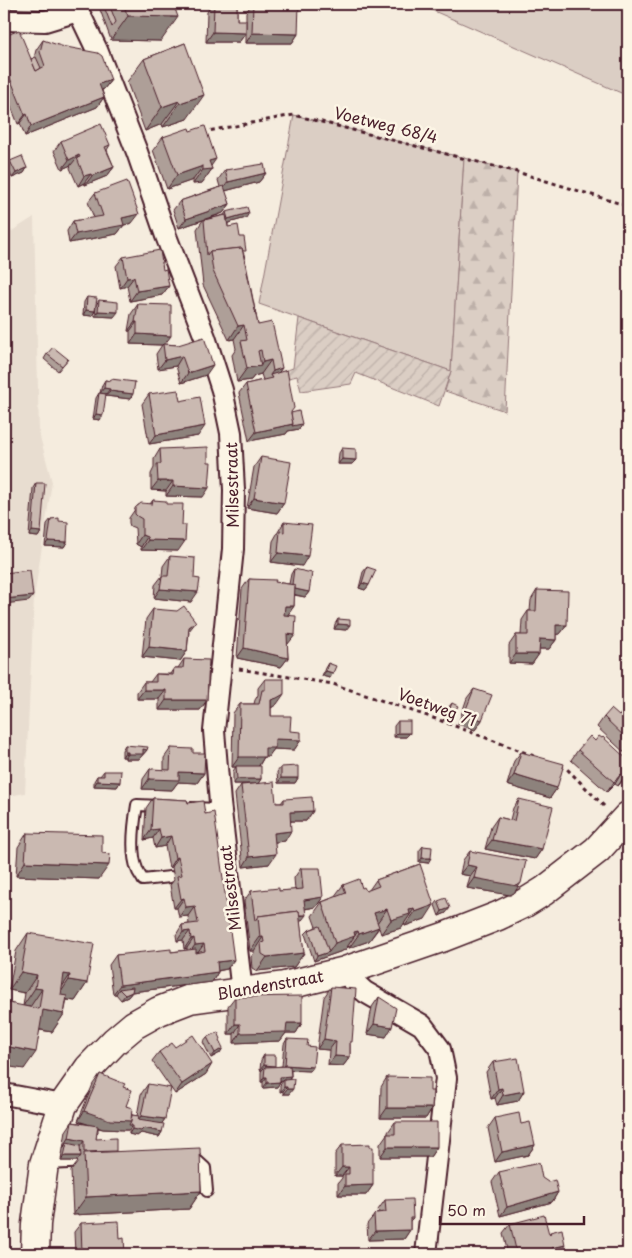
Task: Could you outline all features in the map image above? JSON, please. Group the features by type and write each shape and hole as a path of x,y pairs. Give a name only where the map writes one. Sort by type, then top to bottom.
{"street":[{"path":"4,20 45,21 76,7"},
{"name":"Milsestraat","path":"76,7 97,50 137,152 166,236 206,337 222,390 231,433 234,490 233,549 214,731 220,810 242,992"},
{"name":"Blandenstraat","path":"35,1254 36,1224 44,1164 63,1105 89,1068 115,1041 134,1025 159,1011 190,999 284,986 345,972 444,937 523,904 544,891 597,850 624,820"},
{"path":"345,972 365,992 422,1025 440,1050 446,1078 426,1254"},
{"path":"4,1094 63,1105"}],"lane":[{"path":"170,876 143,880 137,870 134,852 134,823 137,805 220,810"},
{"path":"183,1158 193,1157 206,1168 208,1192"},
{"path":"44,1164 103,1161"}],"path":[{"name":"Voetweg 68/4","path":"196,133 294,115 517,172 628,206"},
{"name":"Voetweg 71","path":"220,666 332,684 439,720 540,758"},
{"path":"558,765 567,769 624,820"}],"shaded area":[{"path":"34,217 39,433 52,482 34,598 25,793 4,797 4,236"}],"green space":[{"path":"418,4 628,4 628,96"},
{"path":"294,115 464,158 451,371 259,304"},
{"path":"464,158 517,172 505,411 445,391 451,371"},
{"path":"299,318 451,371 439,406 356,373 351,384 301,391 297,376 280,380 279,373 293,368"}],"building":[{"path":"103,4 109,4 116,22 112,27"},
{"path":"130,4 179,4 179,6 174,6 178,17 128,16 125,9 131,7"},
{"path":"214,4 237,4 237,20 246,20 246,33 213,32"},
{"path":"253,4 299,4 298,34 252,33"},
{"path":"19,30 36,71 45,66 40,52 43,40 61,46 98,53 102,56 111,80 99,84 104,97 31,126 4,63 4,34 8,32 10,34"},
{"path":"185,43 204,95 162,107 144,59"},
{"path":"36,57 41,68 36,71 31,59"},
{"path":"101,124 110,145 105,147 114,167 92,176 91,174 84,176 77,158 80,157 79,155 69,160 61,141"},
{"path":"205,126 216,159 209,161 212,169 203,170 203,166 177,175 163,137 189,128 190,131"},
{"path":"22,156 27,168 16,173 10,161"},
{"path":"264,164 266,173 228,182 225,170"},
{"path":"127,181 139,214 122,218 124,225 76,234 73,221 103,216 95,193"},
{"path":"224,186 230,204 186,219 180,201"},
{"path":"247,207 249,213 228,219 226,212"},
{"path":"226,215 228,227 238,225 240,237 244,237 246,251 243,251 242,248 210,251 207,255 204,220"},
{"path":"242,248 258,325 272,322 282,368 273,371 271,360 263,362 261,350 258,351 261,366 247,368 241,341 247,340 244,325 238,326 213,271 210,251"},
{"path":"160,250 163,270 166,269 169,286 137,291 134,277 127,278 123,257"},
{"path":"87,297 97,298 95,311 86,310"},
{"path":"99,300 118,302 118,312 98,311"},
{"path":"138,304 171,305 171,336 137,334 137,322 135,322"},
{"path":"204,337 213,365 188,373 182,356 165,360 163,344 178,345"},
{"path":"53,347 68,359 62,366 47,354"},
{"path":"287,370 294,408 291,412 293,424 256,432 246,384 272,378 270,375"},
{"path":"111,379 135,382 133,394 110,391 110,389 104,388 105,380 111,381"},
{"path":"178,390 180,401 200,397 205,426 156,435 149,394"},
{"path":"99,393 106,394 103,415 96,414"},
{"path":"299,411 302,424 292,426 291,413"},
{"path":"208,447 208,462 211,462 209,488 173,486 173,481 158,481 157,464 161,464 160,449"},
{"path":"342,448 356,449 356,460 342,459"},
{"path":"261,457 291,462 284,503 254,498"},
{"path":"36,483 45,483 41,532 32,531"},
{"path":"153,500 166,501 166,504 183,504 182,525 186,525 185,541 148,540 147,537 142,535 142,519 135,514 135,508 141,503 152,504"},
{"path":"59,518 59,521 68,522 67,542 48,541 51,519"},
{"path":"284,522 312,525 308,556 278,553 280,531 284,532"},
{"path":"170,556 195,558 194,578 200,579 198,592 160,589 162,576 168,576"},
{"path":"367,567 376,570 369,585 362,583"},
{"path":"294,569 312,573 309,592 295,589 295,585 292,584"},
{"path":"30,570 33,596 4,599 4,573"},
{"path":"249,579 276,580 275,582 295,585 294,606 285,606 284,615 296,616 295,635 287,634 288,658 244,648"},
{"path":"537,590 568,591 567,625 556,625 556,640 540,639 539,654 516,654 516,635 528,635 528,611 536,611"},
{"path":"184,606 196,622 189,627 187,651 149,647 153,609 177,611"},
{"path":"338,619 350,620 350,625 338,624"},
{"path":"184,659 209,660 207,700 166,700 166,690 144,690 144,682 156,682 156,674 173,675 174,668 183,668"},
{"path":"328,663 336,666 333,673 326,671"},
{"path":"265,679 284,679 284,694 271,700 271,716 291,716 290,731 301,732 301,740 275,739 275,748 265,748 265,757 239,757 240,704 259,704 262,690 265,690"},
{"path":"474,689 492,695 482,720 464,714"},
{"path":"452,703 458,706 452,717 447,715"},
{"path":"628,706 628,740 604,717 611,709 619,716"},
{"path":"398,721 410,721 410,733 398,733"},
{"path":"590,736 595,741 599,736 603,737 628,760 628,772 624,777 621,774 614,782 578,750"},
{"path":"125,745 148,747 147,750 143,749 143,754 128,754 128,752 125,752"},
{"path":"171,748 193,749 193,753 205,753 204,773 179,772 179,780 149,779 150,769 170,770"},
{"path":"521,752 564,764 557,788 514,775"},
{"path":"236,766 261,766 261,779 237,779"},
{"path":"298,766 298,778 281,778 281,767"},
{"path":"104,771 121,771 120,782 97,781 97,776 104,776"},
{"path":"274,782 276,803 284,803 284,799 312,797 313,811 290,812 291,831 274,833 276,854 249,857 241,785"},
{"path":"153,798 187,800 188,803 203,801 205,814 214,812 234,960 217,962 218,972 120,985 116,955 171,949 171,952 196,949 196,953 205,951 204,944 195,945 194,938 191,939 190,931 183,932 182,925 198,923 195,906 186,907 184,898 181,899 177,876 182,875 178,857 175,858 171,836 161,838 159,829 151,830"},
{"path":"519,799 553,807 542,849 492,840 498,817 514,821"},
{"path":"27,833 102,835 102,853 110,854 109,865 25,862"},
{"path":"423,846 432,847 431,858 422,858"},
{"path":"470,851 526,861 521,883 517,886 474,878 477,867 467,865"},
{"path":"420,864 434,905 415,912 414,909 409,910 410,914 391,920 387,909 374,913 379,927 359,934 358,931 354,932 355,936 335,943 322,902 346,893 343,885 359,879 362,888 364,887 366,891 379,886 376,880"},
{"path":"301,868 320,868 323,897 304,900 306,915 299,915 299,911 258,916 255,921 251,891 279,888 279,891 303,889"},
{"path":"446,898 450,908 442,911 438,901"},
{"path":"299,911 304,953 267,957 262,954 261,943 264,942 263,937 260,937 258,916"},
{"path":"320,926 329,952 317,956 309,930"},
{"path":"28,933 94,944 87,983 69,980 70,975 64,974 61,995 67,996 64,1014 43,1010 36,1052 4,1046 4,1002 39,1009 42,989 35,988 37,975 21,972"},
{"path":"133,987 132,992 125,995 119,989"},
{"path":"331,987 356,989 350,1057 335,1056 336,1041 324,1039"},
{"path":"302,996 302,1023 287,1023 286,1032 240,1033 240,1024 235,1024 235,997"},
{"path":"379,997 396,1008 392,1027 374,1024"},
{"path":"218,1032 223,1048 215,1053 207,1037"},
{"path":"193,1035 212,1064 182,1084 159,1052 172,1043 175,1047"},
{"path":"287,1039 308,1040 307,1046 315,1047 313,1067 285,1065"},
{"path":"264,1055 275,1055 275,1066 264,1065"},
{"path":"518,1058 524,1091 503,1095 502,1088 498,1089 493,1062"},
{"path":"290,1066 291,1076 280,1077 280,1082 267,1083 267,1077 264,1077 265,1067"},
{"path":"100,1074 125,1084 123,1087 132,1090 126,1106 132,1108 131,1121 110,1120 84,1111"},
{"path":"387,1077 430,1078 430,1091 433,1091 432,1108 387,1108"},
{"path":"294,1079 293,1089 284,1087 284,1080"},
{"path":"148,1084 171,1088 165,1119 141,1116"},
{"path":"519,1113 521,1124 530,1122 535,1145 502,1152 495,1118"},
{"path":"132,1115 139,1116 138,1120 164,1124 162,1132 144,1128 141,1131 132,1129 132,1125 129,1125"},
{"path":"72,1122 98,1126 96,1139 116,1138 116,1151 84,1152 84,1141 69,1138"},
{"path":"395,1122 437,1122 437,1147 387,1147 387,1134 395,1134"},
{"path":"67,1143 80,1146 81,1156 64,1156"},
{"path":"370,1144 370,1147 373,1147 373,1185 345,1186 345,1174 349,1174 349,1167 342,1167 342,1145"},
{"path":"200,1148 201,1191 86,1197 84,1153"},
{"path":"539,1163 542,1178 548,1182 555,1180 558,1192 507,1207 499,1172"},
{"path":"412,1199 413,1218 410,1218 410,1230 375,1231 374,1215 386,1212 385,1200"},
{"path":"544,1215 549,1234 550,1232 562,1229 565,1245 552,1248 553,1252 543,1254 517,1254 510,1224"},
{"path":"119,1221 120,1239 124,1238 125,1254 82,1254 81,1223"}]}
